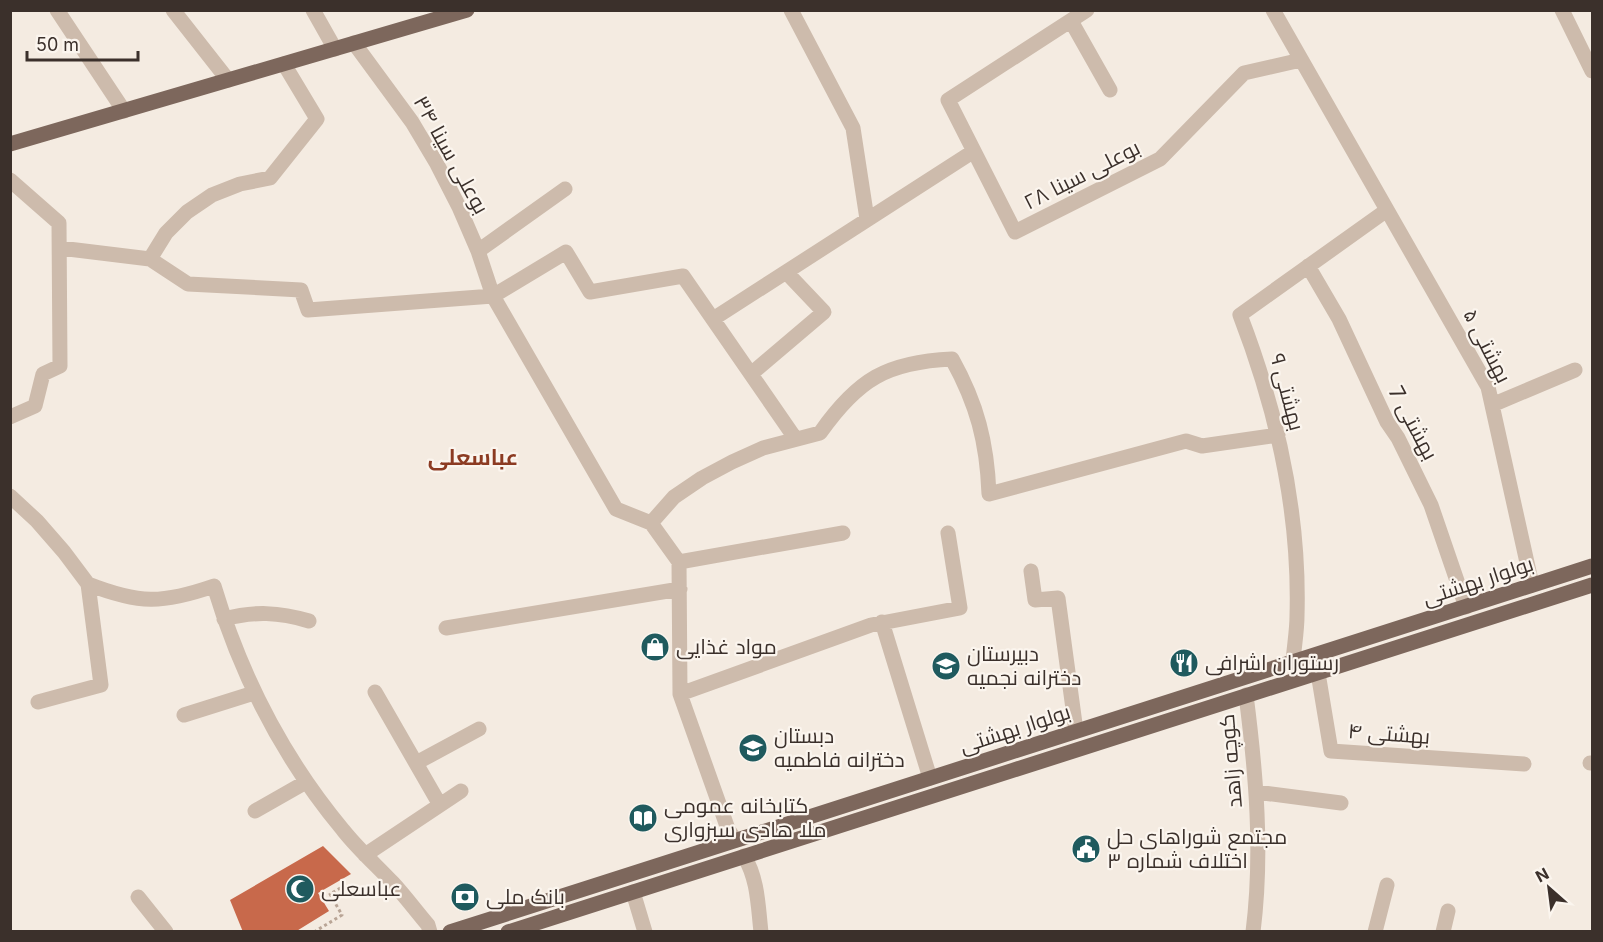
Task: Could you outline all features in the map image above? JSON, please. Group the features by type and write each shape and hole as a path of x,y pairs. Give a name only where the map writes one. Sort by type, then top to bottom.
{"main road":[{"path":"10,144 467,10"},
{"name":"بولوار بهشتی","path":"450,932 1593,566"},
{"name":"بولوار بهشتی","path":"508,932 1593,585"}],"street":[{"path":"57,10 124,111"},
{"path":"173,10 228,80"},
{"path":"313,10 335,49"},
{"path":"791,10 853,128 867,219"},
{"name":"بوعلی سینا ۲۸","path":"1087,10 948,100 1015,232 1160,159 1245,73 1301,60"},
{"name":"بهشتی ۵","path":"1273,10 1488,387 1532,585"},
{"path":"1562,10 1593,71"},
{"path":"1071,21 1110,90"},
{"name":"بوعلی سینا ۳۴","path":"354,43 401,106 432,156 459,207 494,296 616,509 651,523"},
{"path":"150,259 166,234 187,212 240,183 270,178 317,119 284,64"},
{"path":"713,319 974,151"},
{"path":"10,180 59,223 60,248 60,366 43,374 35,406 10,417"},
{"path":"478,251 565,189"},
{"name":"بهشتی ۹","path":"1293,662 1297,617 1295,551 1288,484 1278,435 1256,355 1240,315 1387,210"},
{"path":"60,248 150,259 188,284 301,290 308,309 494,296 566,252 590,292 683,276 795,438"},
{"name":"بهشتی 7","path":"1308,266 1339,319 1387,422 1398,438 1431,505 1466,607"},
{"path":"751,374 824,312 786,272"},
{"path":"735,840 728,829 680,694 679,561 651,523 674,497 702,478 742,457 795,438 820,433 838,407 862,385 890,369 921,360 952,359 966,384 976,410 987,456 989,494 1186,441 1202,446 1278,435"},
{"path":"1492,405 1575,370"},
{"path":"10,496 44,529 88,584 118,596 150,600 183,597 214,586 224,619 254,693 287,754 337,824 394,884 428,925 430,932"},
{"path":"679,561 843,533"},
{"path":"680,694 871,625 960,608 948,533"},
{"path":"1031,571 1035,600 1058,598 1076,731"},
{"path":"38,702 100,685 88,584"},
{"path":"446,628 680,589"},
{"path":"224,619 249,613 275,613 309,621"},
{"path":"882,622 930,778"},
{"name":"بهشتی ۴","path":"1318,673 1331,751 1524,764"},
{"path":"375,692 441,805"},
{"path":"184,715 254,693"},
{"name":"کوچه زاهد","path":"1246,695 1256,768 1258,846 1253,932"},
{"path":"416,763 479,729"},
{"path":"255,811 306,782"},
{"path":"365,855 461,791"},
{"path":"1256,792 1341,803"},
{"path":"744,856 751,867 757,893 761,932"},
{"path":"1375,932 1387,885"},
{"path":"633,892 645,932"},
{"path":"138,897 166,932"},
{"path":"1443,932 1448,911"}],"path":[{"path":"314,932 342,915 330,894 342,887"}],"building":[{"name":"عباسعلی","path":"323,846 351,874 318,893 329,911 295,932 243,932 230,900"}],"place":[{"name":"مواد غذایی","path":"655,647"},
{"name":"رستوران اشرافی","path":"1184,663"},
{"name":"دبیرستان دخترانه نجمیه","path":"946,666"},
{"name":"دبستان دخترانه فاطمیه","path":"753,748"},
{"name":"کتابخانه عمومی ملا هادی سبزواری","path":"643,818"},
{"name":"مجتمع شوراهای حل اختلاف شماره ۳","path":"1086,849"},
{"name":"عباسعلی","path":"300,889"},
{"name":"بانک ملی","path":"465,897"}],"district":[{"name":"عباسعلی","path":"473,457"}]}
